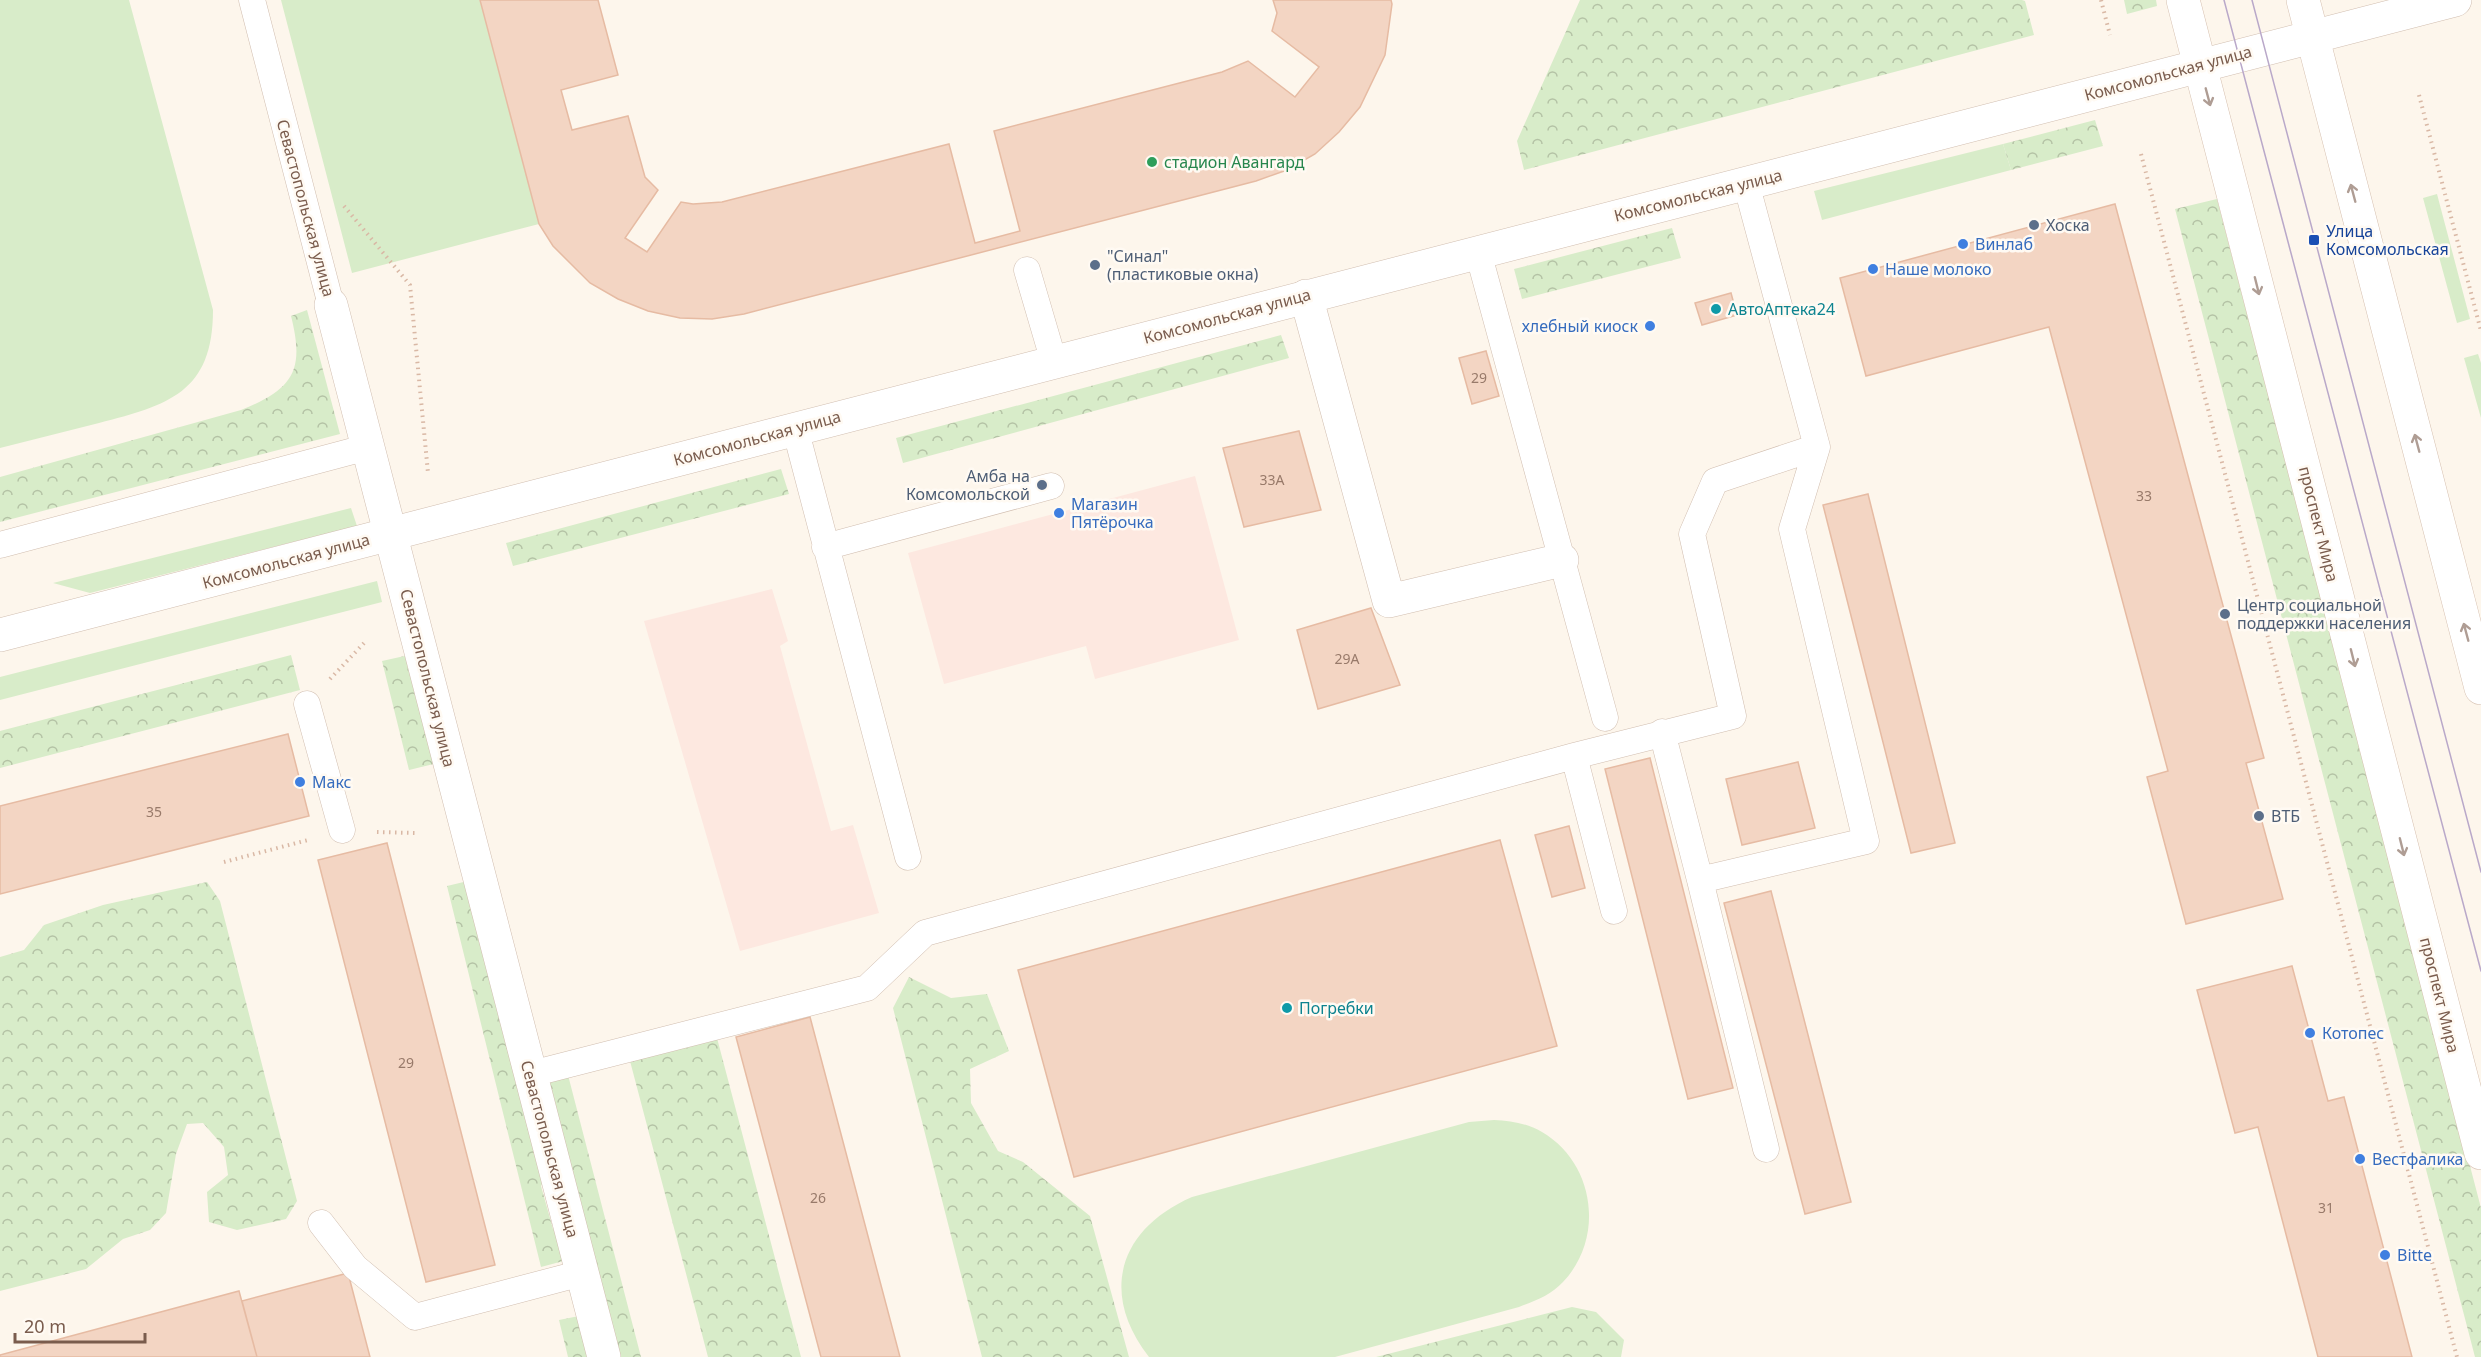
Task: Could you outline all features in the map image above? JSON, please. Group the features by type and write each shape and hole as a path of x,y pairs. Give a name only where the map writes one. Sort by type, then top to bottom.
{"street":[{"name":"проспект Мира","path":"2183,0 2481,1153"},
{"path":"2303,0 2481,688"},
{"name":"Комсомольская улица","path":"0,635 2455,0"},
{"path":"1306,296 1389,601 1562,560"},
{"name":"Севастопольская улица","path":"331,305 604,1357"}],"lane":[{"name":"Севастопольская улица","path":"252,0 331,305"},
{"path":"1700,879 1866,841 1792,529 1817,447 1746,183"},
{"path":"1478,252 1605,718"},
{"path":"1027,270 1054,362"},
{"path":"795,429 908,857"},
{"path":"0,545 368,447"},
{"path":"531,1074 867,988 925,933 1662,732 1733,716 1692,534 1715,481 1817,447"},
{"path":"825,547 1051,486"},
{"path":"307,704 342,830"},
{"path":"1662,732 1767,1149"},
{"path":"1574,756 1614,911"},
{"path":"321,1223 354,1268 416,1317 582,1273"}],"path":[{"path":"2101,0 2110,35"},
{"path":"2419,95 2481,331"},
{"path":"2141,154 2457,1357"},
{"path":"341,203 410,285 428,473"},
{"path":"307,704 365,642"},
{"path":"224,862 342,830"}],"shaded area":[{"path":"1195,476 1239,640 1095,679 1086,646 944,684 908,553"},
{"path":"772,589 788,641 780,646 831,831 853,825 879,913 740,951 644,621"}],"green space":[{"path":"0,0 129,0 213,310 211,338 205,360 195,377 182,391 165,401 124,416 0,448"},
{"path":"281,0 480,0 539,224 352,273"},
{"path":"1580,0 2022,0 2025,1 2034,35 1524,170 1517,141"},
{"path":"2124,0 2156,0 2157,6 2127,14"},
{"path":"2095,120 2103,146 2011,170 2003,144"},
{"path":"2003,144 2011,170 1822,220 1814,191"},
{"path":"2437,194 2470,319 2457,323 2423,198"},
{"path":"2217,199 2481,1208 2481,1357 2475,1357 2175,209"},
{"path":"1672,228 1681,258 1522,299 1514,269"},
{"path":"307,310 340,434 0,522 0,477 241,410 273,394 291,376 295,364 295,335 291,316"},
{"path":"1281,335 1289,358 903,463 896,438"},
{"path":"2478,354 2481,363 2481,418 2464,358"},
{"path":"781,469 789,494 513,566 506,543"},
{"path":"351,508 357,526 90,593 53,583"},
{"path":"377,581 382,602 0,700 0,677"},
{"path":"418,653 446,761 409,770 382,661"},
{"path":"291,655 300,690 0,768 0,731"},
{"path":"472,880 546,1176 541,1186 553,1229 565,1238 571,1259 541,1267 447,886"},
{"path":"207,882 220,901 297,1201 286,1219 237,1230 209,1222 207,1192 228,1175 224,1147 203,1123 187,1124 176,1154 166,1213 150,1230 123,1239 86,1269 0,1291 0,957 24,950 44,925 103,905"},
{"path":"909,977 951,998 987,994 1009,1051 970,1069 971,1103 998,1151 1023,1162 1090,1216 1129,1357 982,1357 893,1008"},
{"path":"717,1038 801,1357 708,1357 630,1061"},
{"path":"568,1075 641,1357 620,1357 548,1080"},
{"path":"1494,1120 1531,1126 1542,1132 1560,1146 1574,1162 1583,1181 1588,1202 1589,1223 1585,1244 1576,1264 1563,1282 1548,1294 1519,1307 1335,1357 1149,1357 1133,1333 1124,1310 1121,1287 1124,1265 1133,1245 1147,1226 1167,1210 1192,1197 1469,1122"},
{"path":"1572,1307 1596,1312 1624,1340 1621,1357 1376,1357"},
{"path":"584,1315 595,1357 568,1357 559,1320"}],"building":[{"name":"стадион Авангард","path":"480,0 598,0 618,75 561,90 572,130 628,116 645,177 658,190 625,238 647,252 681,202 693,204 722,202 949,144 975,243 1020,231 994,131 1222,72 1248,61 1295,97 1319,67 1272,31 1277,13 1273,0 1391,0 1392,4 1385,55 1360,107 1339,132 1315,154 1287,170 1256,181 744,314 712,319 680,318 648,311 618,299 590,283 553,246 539,224"},
{"path":"2115,204 2264,758 2246,763 2283,899 2186,924 2147,777 2168,771 2049,327 1866,376 1840,278"},
{"name":"АвтоАптека24","path":"1731,293 1737,315 1702,325 1695,303"},
{"path":"1486,351 1499,396 1472,404 1459,358"},
{"path":"1299,431 1321,510 1244,527 1223,448"},
{"path":"1868,494 1955,843 1911,853 1823,505"},
{"path":"1371,608 1400,685 1318,709 1297,630"},
{"path":"288,734 309,816 0,894 0,806"},
{"path":"1650,758 1733,1088 1688,1099 1605,769"},
{"path":"1798,762 1815,828 1742,845 1726,779"},
{"path":"1569,826 1585,888 1552,897 1535,835"},
{"name":"Погребки","path":"1500,840 1557,1046 1074,1177 1018,970"},
{"path":"387,843 495,1265 426,1282 318,860"},
{"path":"1771,891 1851,1202 1805,1214 1724,903"},
{"path":"2292,966 2328,1101 2344,1097 2412,1357 2318,1357 2258,1127 2235,1133 2197,990"},
{"path":"810,1017 900,1357 821,1357 736,1037"},
{"path":"348,1273 370,1357 257,1357 242,1301"},
{"path":"239,1291 257,1357 0,1357 0,1355"}],"tram line":[{"path":"2224,0 2481,971"},
{"path":"2252,0 2481,872"}],"place":[{"name":"стадион Авангард","path":"1152,162"},
{"name":"Хоска","path":"2034,225"},
{"name":"Улица Комсомольская","path":"2314,240"},
{"name":"Винлаб","path":"1963,244"},
{"name":"\"Синал\" (пластиковые окна)","path":"1095,265"},
{"name":"Наше молоко","path":"1873,269"},
{"name":"АвтоАптека24","path":"1716,309"},
{"name":"хлебный киоск","path":"1650,326"},
{"name":"Амба на Комсомольской","path":"1042,485"},
{"name":"Магазин Пятёрочка","path":"1059,513"},
{"name":"Центр социальной поддержки населения","path":"2225,614"},
{"name":"Макс","path":"300,782"},
{"name":"ВТБ","path":"2259,816"},
{"name":"Погребки","path":"1287,1008"},
{"name":"Котопес","path":"2310,1033"},
{"name":"Вестфалика","path":"2360,1159"},
{"name":"Bitte","path":"2385,1255"}]}
